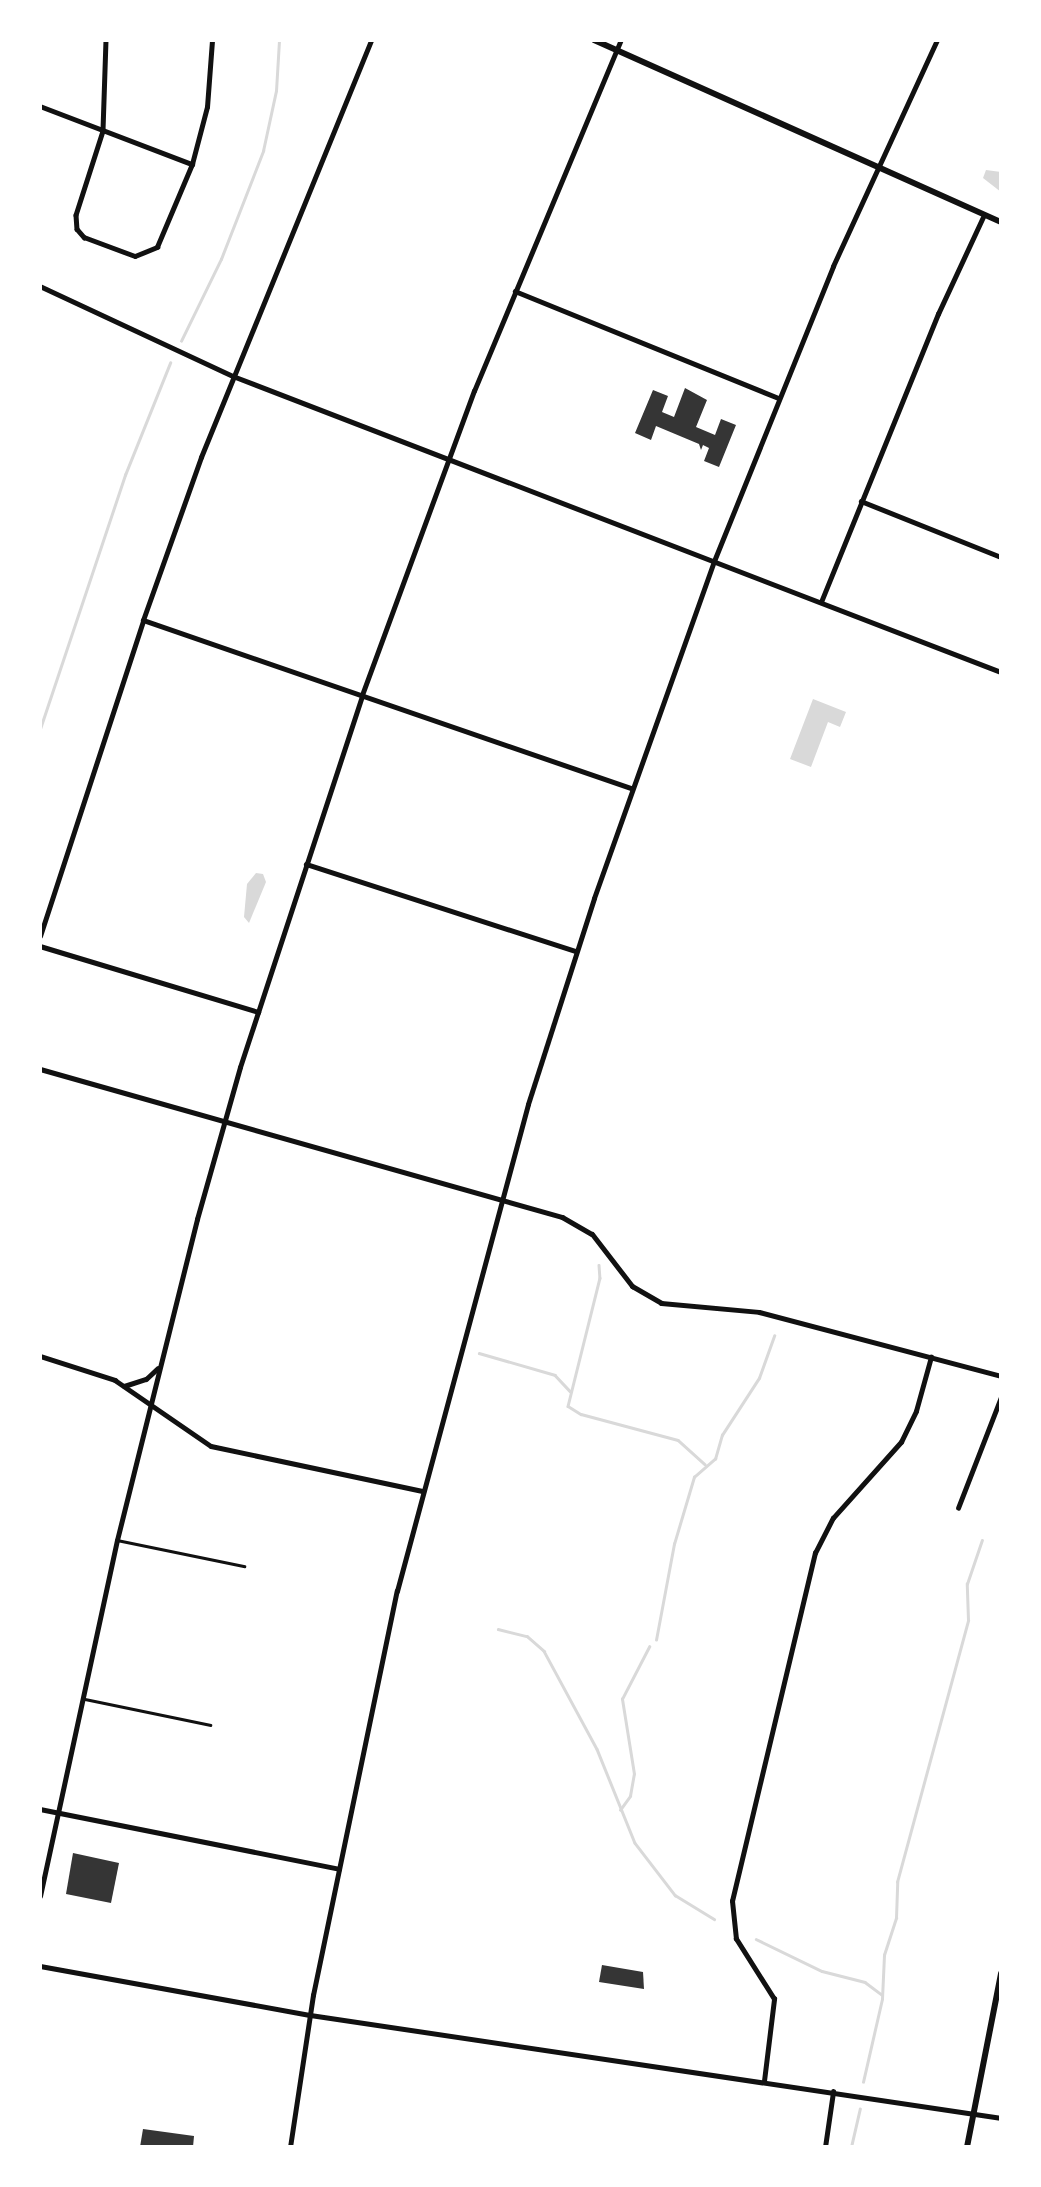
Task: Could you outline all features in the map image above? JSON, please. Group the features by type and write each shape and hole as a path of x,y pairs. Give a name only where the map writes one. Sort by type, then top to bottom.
{"main road":[{"path":"594,40 1001,222"},
{"path":"967,2147 1001,1973"}],"street":[{"path":"106,40 103,131 76,215 77,229 84,237 135,256 146,254 157,247 192,164 207,107 212,40"},
{"path":"40,936 143,620 233,376 371,40"},
{"path":"40,1896 149,1404 225,1122 258,1012 362,695 446,460 621,40"},
{"path":"290,2147 310,2015 338,1869 423,1491 500,1201 576,951 631,788 714,561 778,398 878,167 937,40"},
{"path":"40,106 192,164"},
{"path":"821,602 861,501 984,215"},
{"path":"40,286 233,376 1001,672"},
{"path":"515,291 778,398"},
{"path":"861,501 1001,557"},
{"path":"143,620 631,788"},
{"path":"305,863 576,951"},
{"path":"40,946 258,1012"},
{"path":"40,1069 562,1217 584,1229 605,1247 632,1286 661,1303 759,1312 1001,1376"},
{"path":"40,1356 94,1371 124,1386 211,1446 423,1491"},
{"path":"764,2081 774,1999 736,1938 732,1901 815,1553 833,1518 901,1442 916,1411 931,1357"},
{"path":"124,1386 146,1380 158,1368"},
{"path":"958,1508 1001,1397"},
{"path":"40,1809 338,1869"},
{"path":"40,1966 310,2015 1001,2118"},
{"path":"825,2147 834,2091"}],"lane":[{"path":"117,1541 244,1566"},
{"path":"82,1698 210,1725"}],"shaded area":[{"path":"986,170 1001,172 1001,192 983,178"},
{"path":"813,699 846,712 840,727 828,722 811,767 790,759"},
{"path":"256,873 263,874 266,882 249,923 244,917 247,884"}],"building":[{"path":"685,388 707,400 696,427 715,435 721,419 736,425 719,467 704,461 709,448 703,445 701,450 699,444 656,426 651,440 635,433 653,390 668,396 662,412 674,417"},
{"path":"73,1853 119,1863 111,1903 66,1894"},
{"path":"602,1965 643,1972 644,1989 599,1982"},
{"path":"143,2129 194,2136 193,2147 140,2147"}],"waterway":[{"path":"181,341 221,259 263,151 276,91 279,40"},
{"path":"40,729 125,475 170,363"},
{"path":"599,1265 600,1278 568,1406 581,1414 678,1440 705,1464"},
{"path":"656,1640 674,1544 694,1477 715,1459 722,1435 759,1378 774,1336"},
{"path":"479,1353 555,1375 570,1391"},
{"path":"863,2082 882,1999 884,1955 896,1918 897,1882 968,1620 967,1584 982,1540"},
{"path":"498,1629 527,1636 544,1651 597,1749 635,1843 675,1895 714,1919"},
{"path":"620,1810 630,1796 634,1774 622,1699 649,1647"},
{"path":"756,1939 822,1971 865,1982 882,1995"},
{"path":"851,2147 860,2109"}]}
